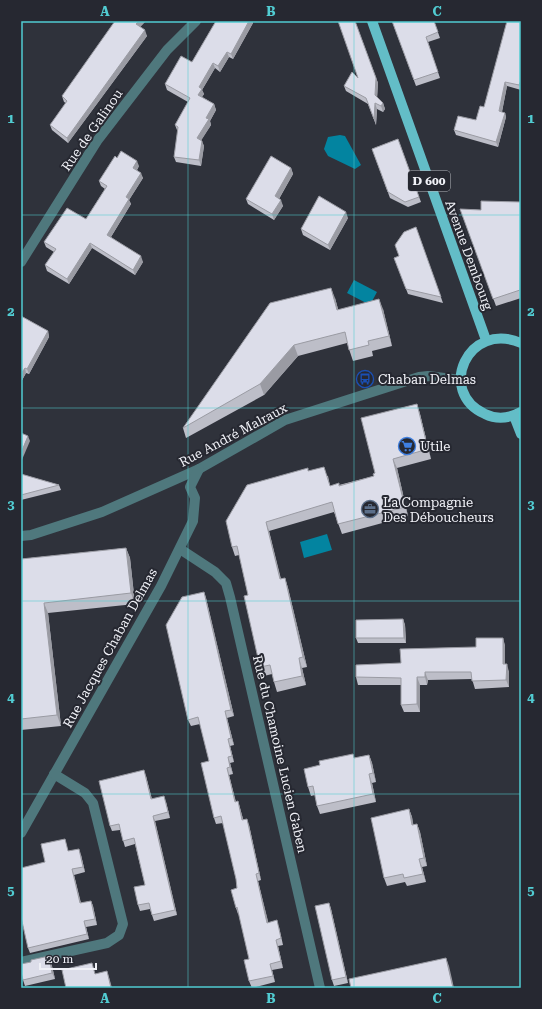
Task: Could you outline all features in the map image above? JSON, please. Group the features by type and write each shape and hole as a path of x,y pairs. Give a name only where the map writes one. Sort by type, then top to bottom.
{"main road":[{"name":"Avenue Dembourg","path":"372,21 486,340"},
{"path":"521,343 511,339 499,338 486,340 475,347 467,356 462,368 461,380 464,392 470,403 479,411 490,416 502,418 518,414 521,434"}],"street":[{"name":"Rue de Galinou","path":"21,262 97,141 167,50 196,21"},
{"name":"Rue André Malraux","path":"21,536 31,535 102,512 199,469 285,420 419,377 428,376 461,380"},
{"name":"Rue Jacques Chaban Delmas","path":"21,833 180,549 193,521 195,498 190,487 199,469"},
{"name":"Rue du Chamoine Lucien Gaben","path":"180,549 215,572 226,583 320,988"},
{"path":"21,962 107,944 119,936 123,924 93,803 85,793 54,774"}],"water":[{"path":"340,135 345,136 361,165 355,169 328,156 324,149 328,137"},
{"path":"354,280 377,292 370,305 347,293"},
{"path":"327,534 332,550 304,558 300,542"}],"building":[{"path":"115,21 139,21 136,24 145,30 67,138 50,125 67,101 62,96"},
{"path":"216,21 249,21 231,54 227,52 218,66 213,63 199,87 202,89 198,95 214,104 206,118 209,119 197,138 202,141 199,160 174,157 178,127 175,125 190,98 165,84 181,56 192,62"},
{"path":"338,21 355,21 376,78 375,95 383,103 381,106 375,103 374,119 366,98 344,86 352,72 358,78"},
{"path":"392,21 434,21 438,32 426,37 438,72 414,80"},
{"path":"507,21 521,21 521,80 519,85 505,82 499,111 505,113 496,142 454,130 458,116 476,120 480,106 484,107"},
{"path":"398,139 419,197 405,202 388,192 372,149"},
{"path":"121,151 137,161 133,168 141,173 126,197 129,199 107,235 141,256 133,270 90,243 67,279 45,265 56,249 44,242 67,208 86,219 107,186 99,181 115,156 117,158"},
{"path":"271,156 291,168 275,196 281,200 272,214 246,199"},
{"path":"319,196 346,212 328,245 301,229"},
{"path":"481,201 521,202 520,290 493,299 460,209 481,210"},
{"path":"416,227 441,297 406,289 394,258 399,256 395,245 404,232"},
{"path":"331,288 337,310 379,299 389,336 368,341 369,345 349,350 345,332 294,345 260,384 183,428 270,303"},
{"path":"21,316 48,331 27,369 25,368 21,374"},
{"path":"417,404 428,449 393,459 405,507 338,524 332,502 266,522 280,579 285,578 303,657 299,658 302,676 274,682 270,665 260,667 244,596 248,595 237,546 232,547 226,521 247,485 308,468 308,471 324,467 330,486 339,483 339,486 374,476 373,474 375,473 361,418"},
{"path":"21,433 28,436 21,453"},
{"path":"21,474 59,485 21,495"},
{"path":"126,548 131,593 44,603 57,715 21,719 21,559"},
{"path":"204,592 231,710 225,711 231,738 228,739 232,756 228,757 230,767 227,768 235,802 238,801 242,820 247,819 259,873 256,874 267,923 277,920 281,938 276,940 281,961 270,964 273,976 249,981 244,960 249,959 237,907 236,908 231,890 237,888 236,879 221,816 214,818 201,763 209,761 198,717 188,720 166,625 182,597"},
{"path":"403,619 404,638 356,638 356,620"},
{"path":"476,638 503,638 503,664 507,664 506,680 472,681 471,672 425,672 425,677 417,677 417,704 401,705 401,678 356,677 356,665 401,663 400,649 476,647"},
{"path":"353,754 354,758 369,755 373,773 369,774 373,794 317,806 313,786 308,787 304,769 320,765 319,761"},
{"path":"144,770 151,799 164,796 168,812 153,816 175,910 152,915 149,903 138,905 134,887 145,885 134,838 123,841 119,824 110,826 99,781"},
{"path":"409,809 412,825 417,824 424,858 419,859 423,874 404,878 403,874 384,878 371,818"},
{"path":"65,839 68,851 79,849 83,867 72,869 80,903 91,901 95,919 84,921 87,934 28,948 21,917 21,868 45,862 41,844"},
{"path":"329,903 346,977 332,980 315,906"},
{"path":"49,956 52,973 23,980 21,964"},
{"path":"446,958 453,988 351,988 349,979"},
{"path":"92,963 95,974 107,971 111,988 66,988 62,970"}],"place":[{"name":"Chaban Delmas","path":"365,379"},
{"name":"Utile","path":"407,446"},
{"name":"La Compagnie Des Déboucheurs","path":"370,509"}]}
